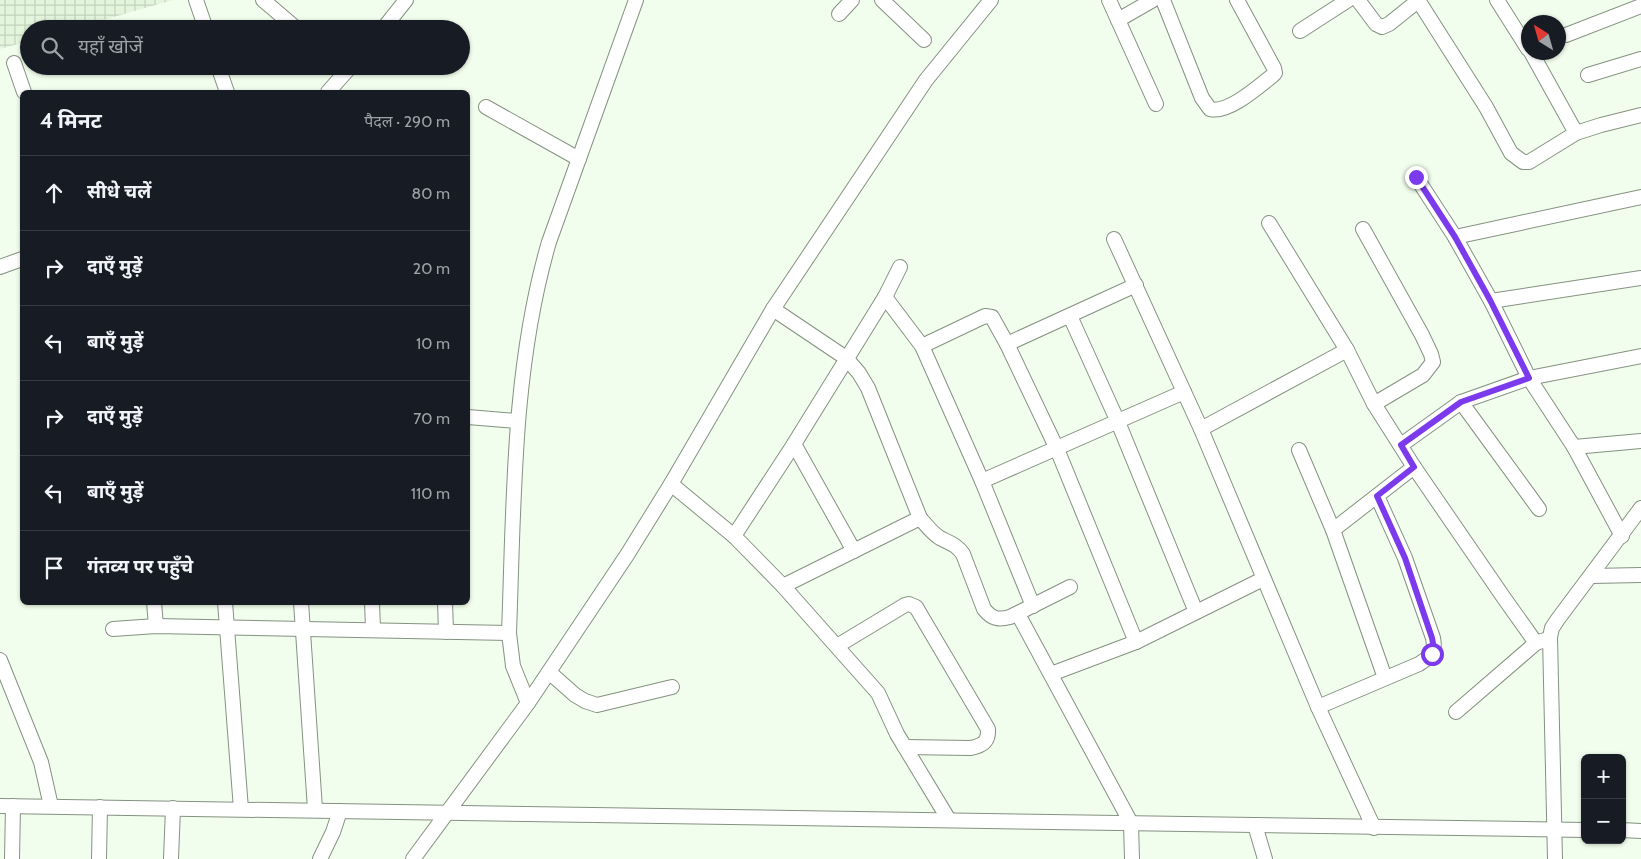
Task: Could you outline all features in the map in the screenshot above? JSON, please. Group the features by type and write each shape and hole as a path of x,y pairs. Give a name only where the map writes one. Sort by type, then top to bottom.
{"street":[{"path":"196,0 203,20"},
{"path":"263,0 286,20"},
{"path":"390,20 406,0"},
{"path":"528,703 513,666 509,633 517,421 530,319 537,282 549,242 636,0"},
{"path":"839,14 852,0"},
{"path":"882,0 924,40"},
{"path":"413,859 549,672 671,484 773,309 926,80 991,0"},
{"path":"1109,0 1156,104"},
{"path":"1118,20 1153,0"},
{"path":"1163,0 1202,98 1210,109 1216,111 1234,104 1275,73 1237,0"},
{"path":"1300,31 1348,0"},
{"path":"1358,0 1376,24 1382,27 1389,24 1418,0 1486,108 1511,153 1523,162 1529,162 1576,133 1641,115"},
{"path":"1497,0 1521,38"},
{"path":"1566,35 1641,6"},
{"path":"1588,75 1641,59"},
{"path":"1535,60 1576,133"},
{"path":"14,63 23,90"},
{"path":"221,75 225,90"},
{"path":"330,90 341,75"},
{"path":"486,107 580,158"},
{"path":"1416,177 1455,237 1490,300 1529,378 1574,447 1622,536"},
{"path":"1455,237 1641,197"},
{"path":"1269,223 1347,350 1374,404 1414,467 1536,643"},
{"path":"1363,229 1422,334 1433,362 1423,375 1374,404"},
{"path":"1114,239 1202,429 1318,707 1374,828"},
{"path":"1,263 20,259"},
{"path":"734,536 794,444 885,297 900,267"},
{"path":"1490,300 1641,278"},
{"path":"1007,344 1136,285"},
{"path":"885,297 922,346 982,481 1033,606"},
{"path":"773,309 846,358 858,373 868,388 920,518 929,530 953,543 963,554 984,609 989,614 1000,620 1018,614 1070,587"},
{"path":"922,346 985,316 992,317 1007,344 1056,449 1136,642"},
{"path":"1070,316 1118,422 1196,612"},
{"path":"1202,429 1347,350"},
{"path":"1401,445 1461,402 1529,378 1641,356"},
{"path":"982,481 1184,392"},
{"path":"1461,402 1538,509"},
{"path":"470,417 517,421"},
{"path":"1574,447 1641,441"},
{"path":"794,444 854,550"},
{"path":"1299,450 1333,530 1385,678"},
{"path":"1333,530 1414,467"},
{"path":"671,484 734,536 783,586 878,693 905,747 949,820"},
{"path":"1318,707 1419,664 1432,654 1434,649 1405,558 1377,496"},
{"path":"1555,859 1550,637 1552,628 1641,508"},
{"path":"783,586 920,518"},
{"path":"1591,576 1641,575"},
{"path":"1051,674 1136,642 1263,579"},
{"path":"837,646 905,605 909,604 916,607 988,729 989,736 980,746 970,748 905,747"},
{"path":"154,605 156,626"},
{"path":"226,605 241,809"},
{"path":"301,605 315,809"},
{"path":"372,605 374,629"},
{"path":"445,605 446,632"},
{"path":"1018,614 1131,823 1132,859"},
{"path":"113,629 156,626 509,633"},
{"path":"1456,712 1536,643 1550,637"},
{"path":"0,660 39,755 51,806"},
{"path":"549,672 585,701 597,705 672,687"},
{"path":"12,859 6,806 315,809 340,811 1581,830"},
{"path":"99,859 100,807"},
{"path":"171,859 173,808"},
{"path":"320,859 334,832 340,811"},
{"path":"1255,825 1265,859"},
{"path":"1626,830 1641,831"}],"shaded area":[{"path":"0,0 173,0 103,20 20,20 20,43 0,49"}],"route":[{"path":"1416,177 1455,237 1490,300 1529,378 1461,402 1401,445 1414,467 1377,496 1405,558 1434,645 1432,654"}]}
